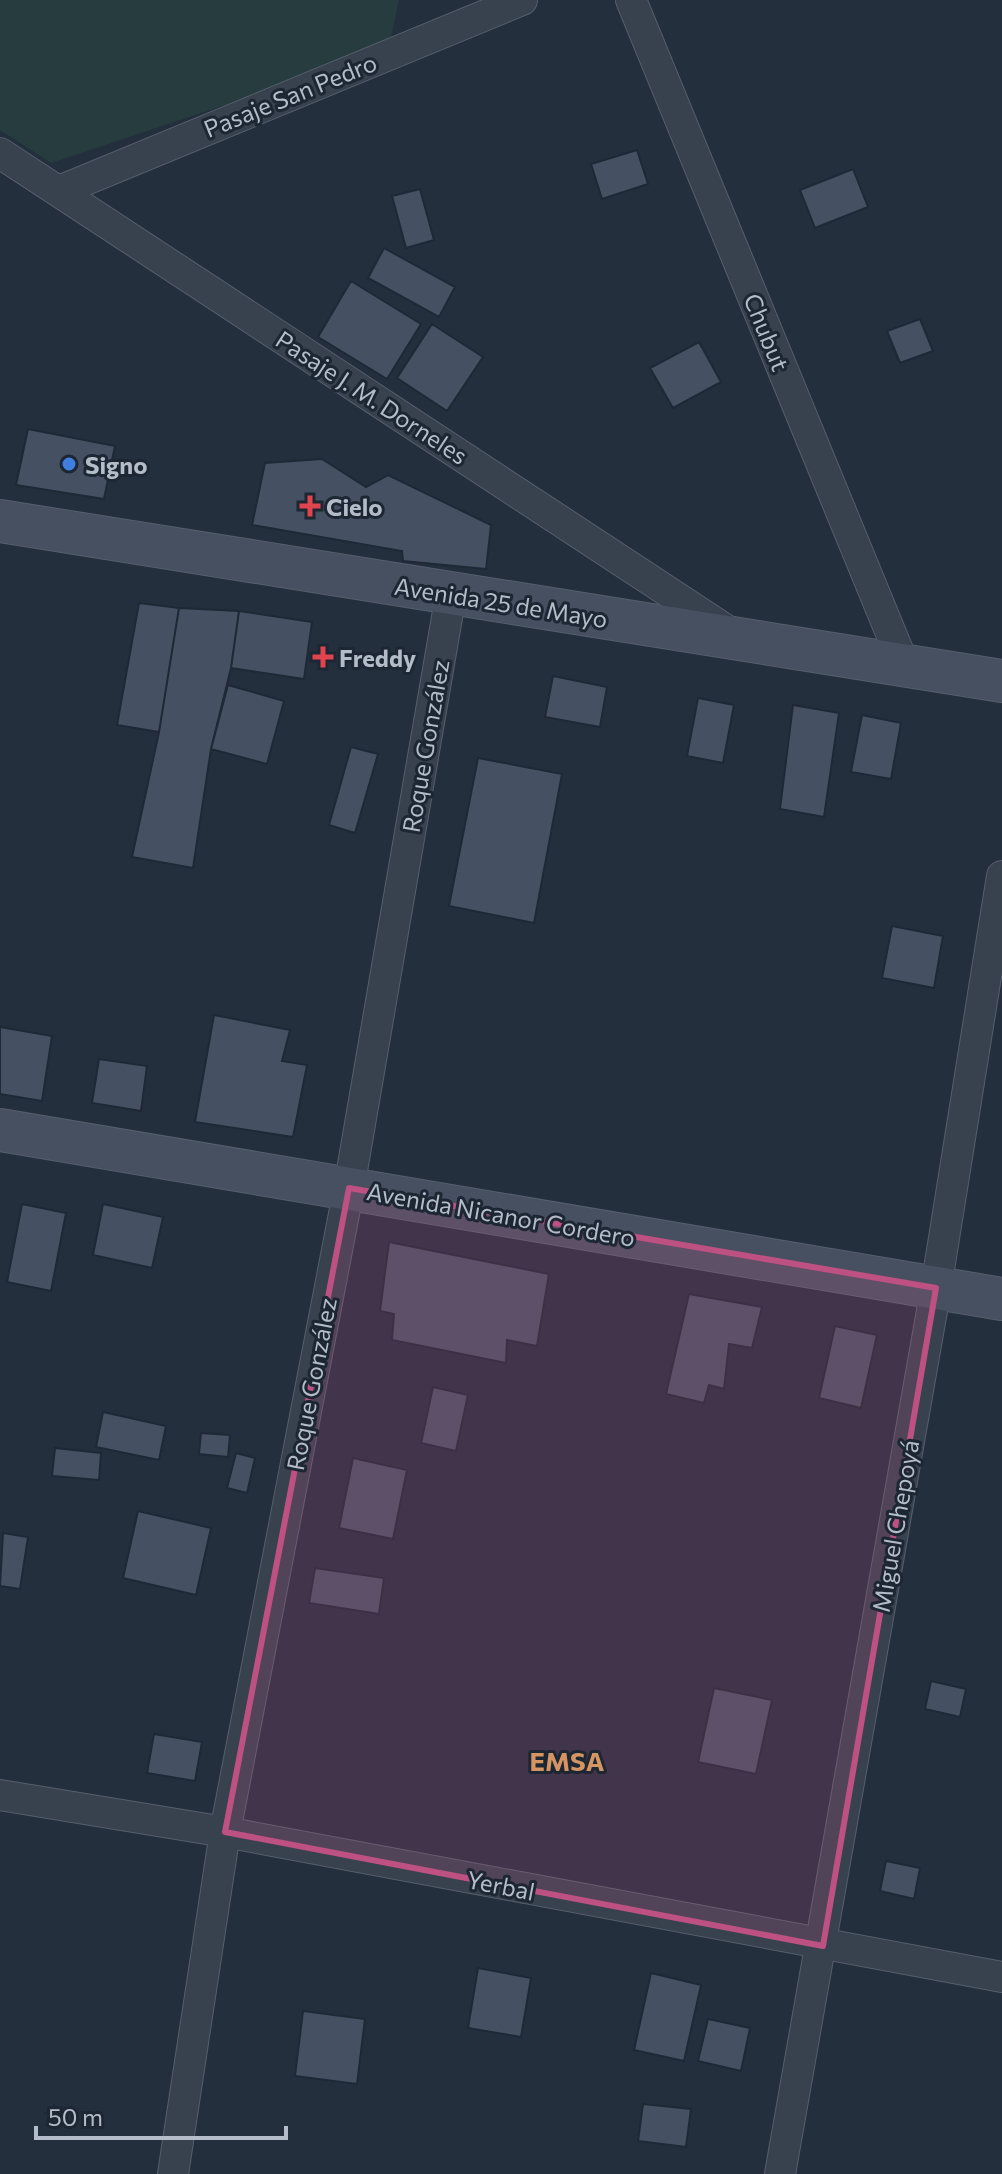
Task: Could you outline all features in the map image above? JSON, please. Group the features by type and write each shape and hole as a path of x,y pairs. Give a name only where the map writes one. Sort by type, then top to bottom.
{"main road":[{"name":"Avenida 25 de Mayo","path":"0,521 1002,681"},
{"name":"Avenida Nicanor Cordero","path":"0,1130 1002,1299"}],"street":[{"name":"Pasaje San Pedro","path":"59,191 522,0"},
{"name":"Chubut","path":"631,0 904,665"},
{"name":"Pasaje J. M. Dorneles","path":"0,153 743,641"},
{"name":"Roque González","path":"173,2174 225,1832 349,1188 451,594"},
{"name":"Miguel Chepoyá","path":"780,2174 823,1946 936,1288 1002,876"},
{"name":"Yerbal","path":"0,1795 225,1832 1002,1977"}],"highlighted area":[{"path":"349,1188 936,1288 823,1946 225,1832"}],"green space":[{"path":"0,0 399,0 388,51 51,163 0,130"}],"building":[{"path":"637,150 648,184 602,199 591,164"},
{"path":"853,169 868,207 815,228 800,190"},
{"path":"420,189 434,240 406,248 392,196"},
{"path":"384,248 455,287 439,317 368,278"},
{"path":"351,281 421,324 387,379 318,337"},
{"path":"920,319 933,351 900,363 887,331"},
{"path":"432,324 483,357 447,411 397,378"},
{"path":"699,342 721,382 673,408 650,368"},
{"path":"28,429 115,446 104,499 16,485"},
{"path":"322,459 366,487 388,475 491,525 486,569 403,561 402,551 252,525 265,463"},
{"path":"139,603 179,608 159,732 117,725"},
{"path":"179,608 239,611 231,668 211,749 193,868 132,857 159,732"},
{"path":"239,611 312,622 304,679 231,668"},
{"path":"553,676 607,687 600,727 545,717"},
{"path":"228,685 284,701 267,764 211,749"},
{"path":"698,698 734,705 723,763 687,756"},
{"path":"793,705 839,713 824,817 780,809"},
{"path":"862,715 901,723 891,779 851,772"},
{"path":"351,747 378,754 355,833 329,825"},
{"path":"478,758 562,774 534,923 449,906"},
{"path":"892,926 943,936 934,988 882,978"},
{"path":"214,1015 290,1030 282,1061 307,1065 293,1137 195,1122"},
{"path":"0,1027 52,1036 42,1101 0,1094"},
{"path":"99,1059 147,1066 141,1111 92,1103"},
{"path":"22,1204 66,1213 51,1291 7,1282"},
{"path":"103,1204 163,1217 152,1268 93,1255"},
{"path":"389,1242 549,1274 537,1346 507,1340 506,1363 392,1340 394,1314 380,1311"},
{"path":"689,1294 762,1307 752,1348 729,1344 724,1389 709,1385 704,1403 666,1394"},
{"path":"835,1326 877,1335 861,1408 819,1398"},
{"path":"433,1387 468,1395 456,1451 421,1443"},
{"path":"103,1412 166,1426 159,1460 96,1447"},
{"path":"201,1433 230,1435 228,1457 199,1454"},
{"path":"55,1448 101,1453 99,1480 52,1476"},
{"path":"236,1453 255,1458 247,1493 227,1488"},
{"path":"353,1458 407,1470 393,1539 339,1528"},
{"path":"138,1511 211,1528 196,1595 123,1578"},
{"path":"3,1533 28,1537 20,1589 0,1586"},
{"path":"315,1568 384,1578 379,1614 309,1603"},
{"path":"931,1681 966,1689 960,1717 925,1709"},
{"path":"714,1688 772,1700 756,1774 698,1762"},
{"path":"154,1734 202,1742 195,1781 147,1773"},
{"path":"886,1861 920,1868 914,1899 880,1891"},
{"path":"478,1968 531,1978 521,2037 468,2028"},
{"path":"651,1973 701,1985 684,2061 634,2050"},
{"path":"303,2011 365,2019 357,2084 295,2076"},
{"path":"708,2019 750,2028 741,2071 698,2061"},
{"path":"643,2104 691,2109 686,2147 638,2141"}],"place":[{"name":"Signo","path":"69,464"},
{"name":"Cielo","path":"310,506"},
{"name":"Freddy","path":"323,657"}],"district":[{"name":"EMSA","path":"567,1760"}]}
